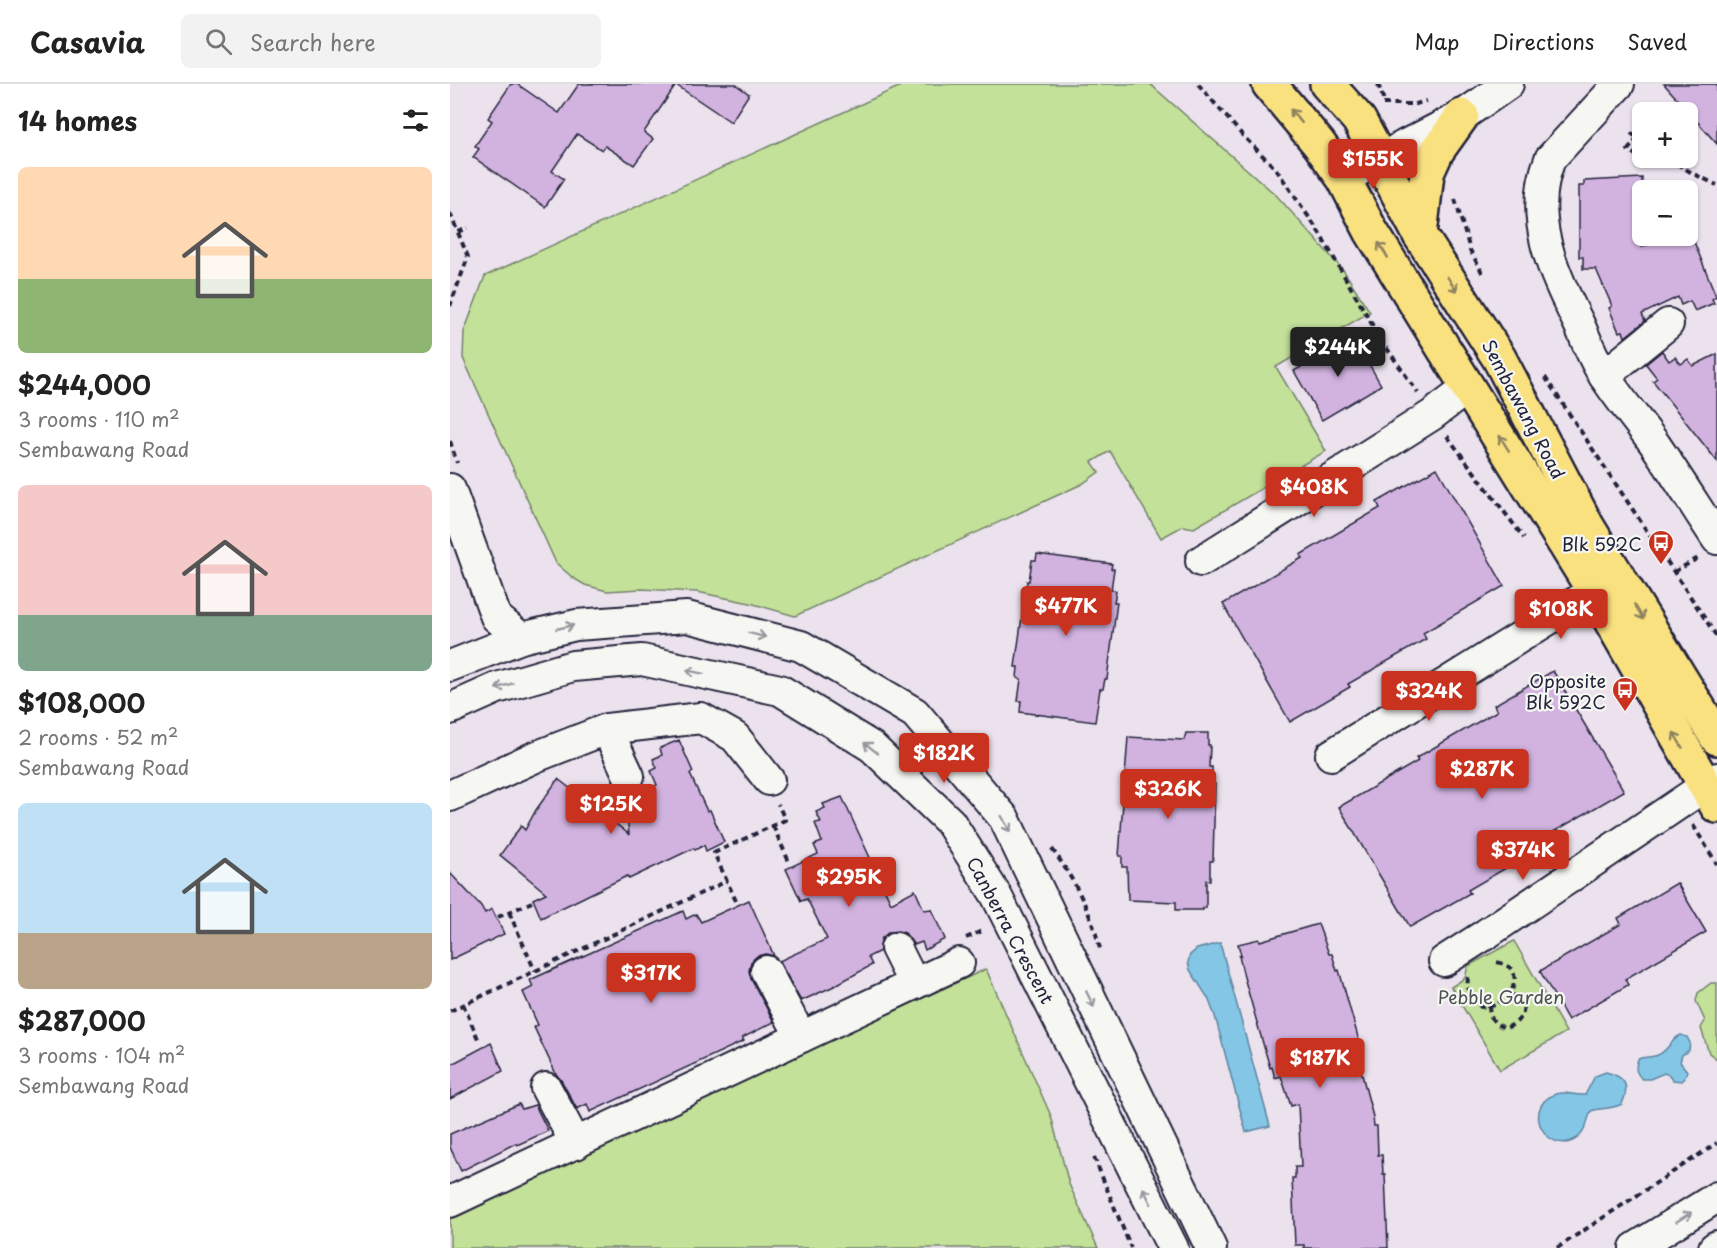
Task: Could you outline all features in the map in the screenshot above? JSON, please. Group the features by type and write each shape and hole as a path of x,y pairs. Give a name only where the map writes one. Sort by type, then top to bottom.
{"main road":[{"name":"Sembawang Road","path":"1269,84 1319,144 1344,179 1371,231 1594,591 1705,793"},
{"name":"Sembawang Road","path":"1326,84 1359,120 1420,235 1499,358 1587,526 1717,738"},
{"path":"1420,235 1427,173 1437,151 1462,116"}],"street":[{"path":"1344,179 1462,116 1508,84"},
{"path":"1619,84 1550,159 1543,188 1543,223 1550,261 1604,376 1654,444 1711,546"},
{"path":"1604,376 1668,324"},
{"path":"1201,561 1432,415 1469,387"},
{"path":"450,489 496,617 521,638"},
{"path":"450,534 487,633 478,654"},
{"path":"1331,754 1594,591"},
{"path":"450,666 521,638 576,625 687,617 801,646 915,713 1004,818 1211,1248"},
{"name":"Canberra Crescent","path":"450,709 497,688 573,666 642,660 780,690 872,747 950,822 996,895 1173,1248"},
{"path":"450,796 535,757 607,729 701,718 735,737 768,779"},
{"path":"607,729 629,776"},
{"path":"1444,961 1705,793"},
{"path":"896,948 914,984"},
{"path":"450,1202 959,963"},
{"path":"766,971 801,1037"},
{"path":"546,1088 576,1144"},
{"path":"1635,1248 1717,1197"}],"path":[{"path":"1198,84 1243,136 1276,169 1319,232 1381,340 1432,415 1525,538"},
{"path":"1378,84 1385,105"},
{"path":"1377,101 1385,105 1416,104 1431,99"},
{"path":"1684,168 1717,185"},
{"path":"1452,191 1470,250 1486,280"},
{"path":"450,213 468,257 450,306"},
{"path":"458,232 468,228"},
{"path":"1544,377 1717,637"},
{"path":"1674,572 1711,546"},
{"path":"736,901 714,853 785,820 768,779"},
{"path":"1705,793 1717,864"},
{"path":"773,826 790,864"},
{"path":"450,1011 727,881"},
{"path":"498,917 532,902"},
{"path":"509,912 535,970"},
{"path":"1474,972 1468,975 1467,986 1472,999 1481,1008 1496,1005 1510,994 1515,984 1514,974 1507,964 1488,962"},
{"path":"1489,1006 1494,1023 1504,1028 1513,1026 1522,1017 1524,1008 1516,996 1510,994"},
{"path":"463,1005 479,1041"},
{"path":"1557,1248 1717,1143"},
{"path":"1091,1149 1131,1248"}],"green space":[{"path":"905,84 1150,84 1277,196 1344,271 1370,312 1276,367 1326,451 1194,528 1183,526 1161,538 1110,451 1092,462 1099,472 1082,484 795,616 750,603 697,592 641,589 607,591 585,585 573,578 556,563 463,358 464,332 485,276"},
{"name":"Pebble Garden","path":"1514,941 1566,1032 1500,1070 1451,987 1465,978 1468,966"},
{"path":"986,969 1051,1116 1069,1184 1098,1248 450,1248 450,1215"},
{"path":"1711,983 1717,983 1717,1059 1709,1053 1701,1028 1705,1021 1696,1001 1698,993"}],"water":[{"path":"1220,943 1270,1126 1246,1132 1215,1016 1188,962 1190,955 1197,949"},
{"path":"1681,1035 1687,1037 1690,1043 1689,1050 1682,1055 1680,1062 1687,1071 1685,1077 1681,1081 1673,1080 1664,1073 1650,1079 1642,1079 1636,1070 1638,1059 1658,1055"},
{"path":"1606,1072 1622,1080 1626,1087 1622,1104 1591,1111 1584,1130 1576,1139 1566,1143 1548,1137 1539,1120 1539,1111 1544,1102 1557,1094 1585,1095 1595,1076"}],"building":[{"path":"511,84 517,84 559,113 579,84 735,84 749,94 731,122 676,85 644,132 653,139 634,165 605,146 602,150 577,134 552,171 564,179 545,207 473,157 479,149 475,146 492,121 488,118"},
{"path":"1664,84 1717,84 1717,144 1698,122 1698,102 1680,102"},
{"path":"1642,178 1642,180 1632,180 1632,246 1696,246 1716,296 1712,299 1714,303 1695,311 1690,301 1681,305 1678,297 1642,314 1645,321 1625,337 1623,331 1619,332 1609,308 1612,306 1596,269 1583,269 1583,257 1579,257 1579,186 1584,186 1584,181"},
{"path":"1353,336 1381,385 1322,420 1294,371"},
{"path":"1662,351 1669,361 1675,357 1681,364 1688,359 1693,366 1717,354 1717,461 1653,381 1657,378 1646,364"},
{"path":"1437,468 1504,586 1423,633 1426,639 1348,684 1350,687 1290,722 1223,604 1302,558 1300,555 1380,508 1377,502"},
{"path":"1037,554 1112,564 1111,569 1114,569 1111,590 1116,591 1114,602 1117,602 1107,679 1105,679 1103,689 1100,689 1095,722 1020,712 1021,701 1018,701 1021,679 1017,678 1018,667 1015,667 1027,581 1029,581 1032,560 1036,560"},
{"path":"1553,671 1624,791 1543,838 1547,844 1468,890 1470,893 1410,927 1339,807 1418,761 1416,758 1497,711 1494,705"},
{"path":"1186,733 1208,733 1209,767 1212,767 1212,784 1215,784 1213,861 1210,861 1210,880 1206,880 1206,908 1203,910 1176,910 1176,902 1128,900 1127,867 1122,867 1122,856 1119,856 1128,737 1184,740"},
{"path":"679,740 693,772 690,774 724,842 706,851 704,845 695,850 694,848 629,879 627,876 541,918 533,899 546,893 500,855 521,826 525,830 558,779 629,834 625,800 657,785 651,771 657,768 653,759 662,755 660,748"},
{"path":"842,797 891,903 915,890 924,910 931,909 945,939 925,950 922,942 914,945 905,933 889,932 881,939 880,951 868,957 872,965 801,1001 779,961 827,939 807,899 801,901 786,869 818,854 814,845 822,842 815,823 821,822 816,812 825,808 823,804"},
{"path":"450,873 485,913 492,909 504,934 450,960"},
{"path":"1677,883 1706,932 1625,979 1628,985 1568,1020 1540,971 1621,924 1618,918"},
{"path":"749,900 774,956 766,954 757,956 751,962 749,971 774,1022 742,1038 744,1041 590,1112 587,1104 577,1109 556,1074 534,1027 538,1025 523,992 533,987 530,980 683,911 686,919 696,914 701,922"},
{"path":"1318,924 1329,954 1332,954 1337,971 1339,970 1360,1044 1357,1045 1362,1062 1359,1063 1374,1126 1377,1126 1378,1155 1382,1155 1383,1174 1385,1174 1388,1248 1304,1248 1304,1245 1295,1245 1292,1178 1295,1178 1295,1167 1301,1167 1298,1104 1291,1106 1281,1076 1275,1078 1272,1067 1270,1068 1244,977 1238,944 1259,939 1260,941"},
{"path":"491,1043 503,1071 450,1099 450,1065"},
{"path":"519,1104 522,1109 535,1105 548,1131 517,1145 516,1143 461,1171 450,1147 450,1134"}],"place":[{"name":"Blk 592C","path":"1661,566"},
{"name":"Opposite Blk 592C","path":"1625,713"}]}
